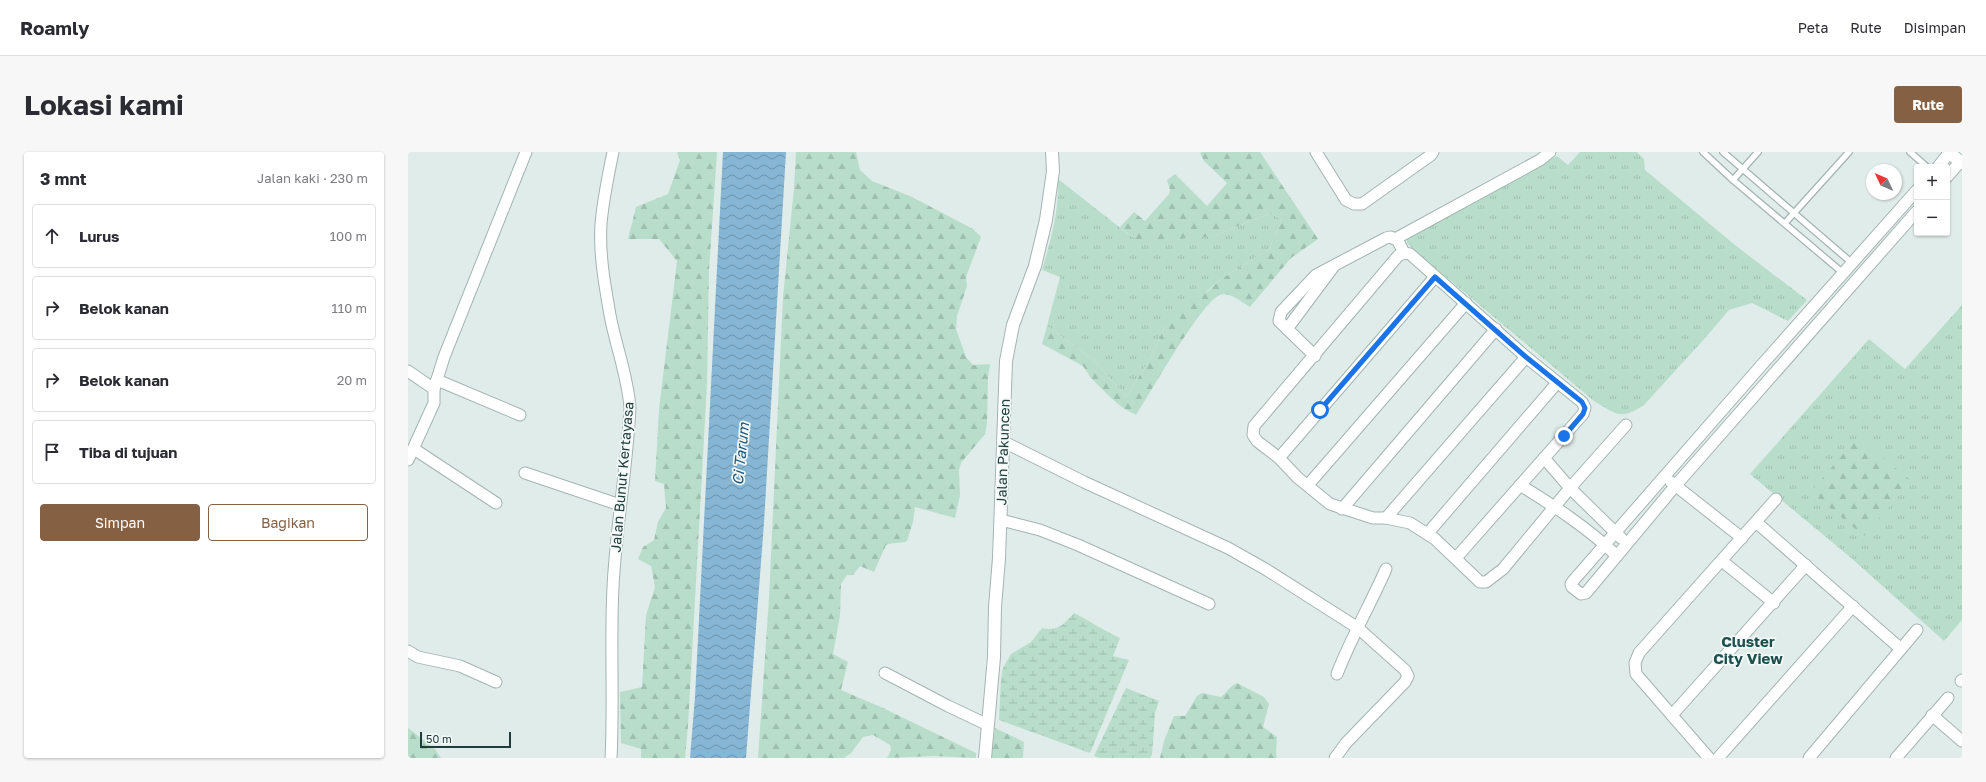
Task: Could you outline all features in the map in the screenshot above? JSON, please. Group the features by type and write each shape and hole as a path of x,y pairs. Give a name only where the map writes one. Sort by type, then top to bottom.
{"street":[{"path":"408,460 434,403 436,385 458,320 526,152"},
{"name":"Jalan Bunut Kertayasa","path":"611,758 613,728 611,630 620,505 625,473 629,423 629,392 610,316 601,251 602,218 613,152"},
{"name":"Jalan Pakuncen","path":"984,758 988,725 1001,520 1006,360 1013,325 1035,266 1046,220 1053,171 1052,152"},
{"path":"1318,153 1346,200 1354,204 1362,204 1431,155 1433,152"},
{"path":"1315,356 1279,321 1281,312 1316,275 1386,238 1395,239 1540,160 1550,152"},
{"path":"1940,164 1948,152 1961,162 1950,174"},
{"path":"1914,193 1664,476 1573,581 1572,587 1584,595 1676,485 1914,214"},
{"path":"1395,239 1404,254"},
{"path":"1456,558 1583,414 1585,408 1582,402 1526,357 1410,254 1398,256 1315,356 1254,426 1253,435 1257,441 1279,458 1330,504 1373,518 1386,518 1410,523 1428,533 1456,558 1467,572 1480,582 1486,582 1503,569 1570,488 1626,426"},
{"path":"1279,458 1435,277"},
{"path":"1308,485 1466,303"},
{"path":"1342,509 1496,329"},
{"path":"1386,518 1526,357"},
{"path":"408,371 436,385 520,415"},
{"path":"1428,533 1557,382"},
{"path":"1004,442 1084,482 1228,548 1267,570 1358,628 1405,670 1408,676 1405,682 1346,743 1335,758"},
{"path":"414,449 496,503"},
{"path":"1544,458 1570,488 1627,544"},
{"path":"525,473 620,505"},
{"path":"1664,476 1742,538"},
{"path":"1520,485 1555,507 1617,556"},
{"path":"1709,758 1636,674 1635,663 1639,653 1776,499"},
{"path":"1001,520 1040,530 1078,545 1209,604"},
{"path":"1756,522 1901,649"},
{"path":"1722,561 1774,602"},
{"path":"1672,715 1806,566"},
{"path":"1337,674 1386,569"},
{"path":"1718,758 1852,606"},
{"path":"1809,758 1917,630"},
{"path":"408,651 418,657 460,666 496,682"},
{"path":"885,673 988,725"},
{"path":"1896,758 1948,698"},
{"path":"1932,715 1962,741"}],"lane":[{"path":"1703,152 1733,180 1843,273"},
{"path":"1723,152 1852,263"},
{"path":"1733,180 1758,152"},
{"path":"1785,223 1849,152"},
{"path":"1910,152 1924,164"}],"green space":[{"path":"677,152 717,152 709,271 707,384 688,726 685,758 641,758 641,749 621,743 620,692 642,687 646,615 655,587 651,566 638,559 643,547 654,540 658,522 666,508 664,484 655,481 659,409 677,261 659,239 628,239 636,207 668,194 680,160"},
{"path":"796,152 856,152 860,170 872,181 912,197 973,229 981,237 966,277 967,286 957,316 956,329 966,357 973,365 990,364 988,378 987,423 985,434 961,463 959,470 960,495 955,518 915,507 913,522 907,541 886,545 874,572 860,566 853,575 847,575 841,584 840,616 833,654 848,662 841,690 883,708 976,753 976,758 934,756 887,758 891,750 890,745 873,735 863,737 851,753 844,758 758,758 769,598 783,297 794,188"},
{"path":"1260,152 1318,239 1291,258 1250,307 1232,296 1224,294 1212,301 1176,350 1136,415 1123,408 1110,397 1091,378 1083,366 1042,344 1047,326 1095,361 1126,397 1150,359 1165,326 1180,310 1209,290 1221,279 1269,249 1282,220 1269,214 1210,237 1190,237 1177,240 1143,242 1132,237 1120,227 1134,212 1145,221 1169,194 1170,190 1167,180 1175,174 1207,206 1227,183 1204,161 1200,153"},
{"path":"1580,152 1637,152 1644,159 1645,170 1735,245 1807,300 1788,321 1752,303 1729,310 1644,405 1636,410 1629,413 1618,414 1594,401 1407,243 1407,239 1557,156 1568,165"},
{"path":"1058,179 1132,237 1177,240 1190,237 1210,237 1269,214 1282,220 1269,249 1221,279 1165,326 1150,359 1126,397 1095,361 1047,326 1060,277 1042,270 1056,214"},
{"path":"1962,305 1962,620 1944,641 1850,557 1750,474 1869,339 1905,369"},
{"path":"1858,436 1911,481 1864,536 1811,492"},
{"path":"1074,613 1120,638 1113,656 1129,660 1090,753 999,720 1001,678 1003,668 1011,654 1031,642 1042,628 1057,628 1064,624"},
{"path":"1237,683 1264,697 1269,704 1263,727 1277,737 1277,758 1160,758 1164,741 1174,716 1185,716 1197,696 1202,693 1221,697 1230,687"},
{"path":"1126,688 1159,701 1155,713 1152,755 1150,758 1100,758 1094,756"},
{"path":"408,728 435,749 441,758 408,758"},
{"path":"995,728 1024,742 1023,758 991,758"}],"water":[{"name":"Ci Tarum","path":"723,152 786,152 764,523 746,758 690,758 695,697"}],"district":[{"name":"Cluster City View","path":"1748,650"}],"route":[{"path":"1320,410 1435,277 1496,329 1526,357 1582,402 1585,408 1583,414 1564,436"}]}
